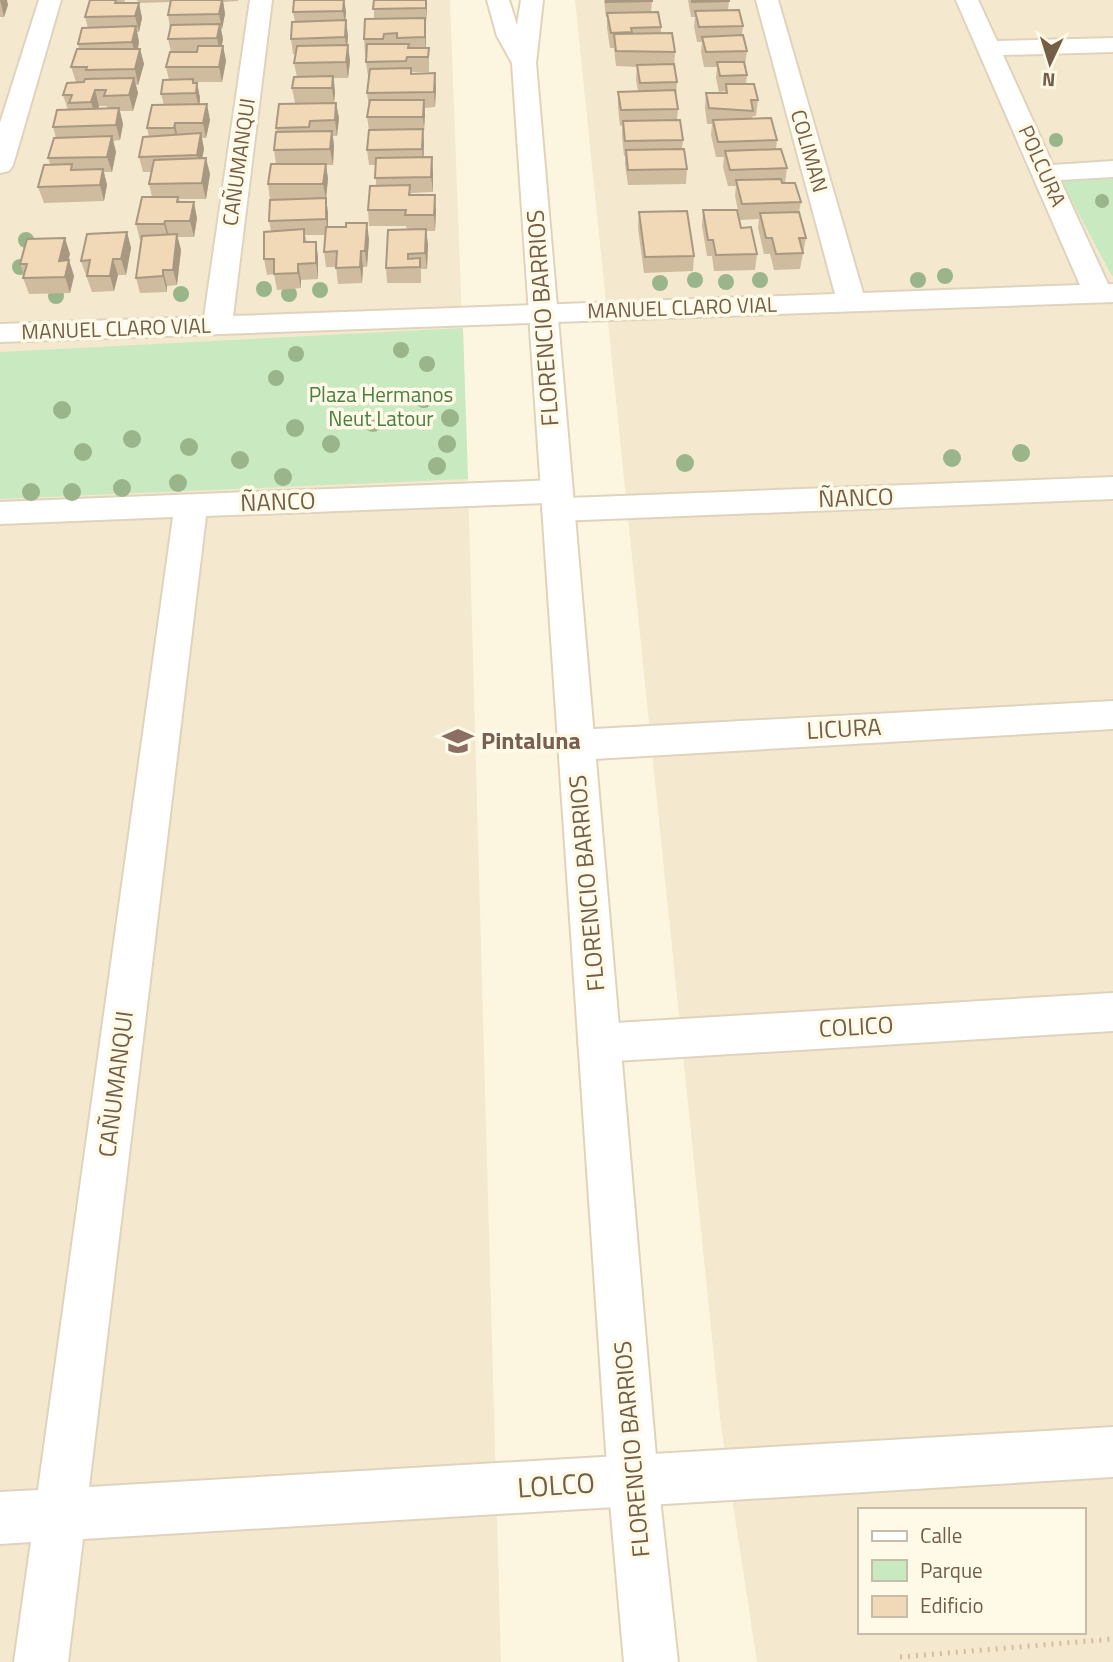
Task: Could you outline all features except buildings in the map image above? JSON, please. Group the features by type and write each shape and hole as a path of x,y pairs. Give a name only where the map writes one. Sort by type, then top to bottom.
{"street":[{"path":"0,164 50,0"},
{"name":"CAÑUMANQUI","path":"217,325 261,0"},
{"name":"FLORENCIO BARRIOS","path":"498,0 509,36 524,63"},
{"name":"FLORENCIO BARRIOS","path":"532,0 524,63 599,1043 651,1662"},
{"name":"COLIMAN","path":"767,0 851,302"},
{"name":"POLCURA","path":"967,0 1045,173 1106,293"},
{"path":"989,48 1113,45"},
{"path":"1045,173 1113,169"},
{"name":"MANUEL CLARO VIAL","path":"0,333 1106,293"},
{"name":"ÑANCO","path":"0,513 191,506 557,501 1113,488"},
{"name":"CAÑUMANQUI","path":"41,1662 191,506"},
{"name":"LICURA","path":"576,744 1113,715"},
{"name":"COLICO","path":"599,1043 1113,1012"},
{"name":"LOLCO","path":"0,1518 1113,1452"}],"path":[{"path":"900,1657 1113,1639"}],"shaded area":[{"path":"0,0 450,0 468,479 501,1662 0,1662"},
{"path":"575,0 1113,0 1113,1662 757,1662 721,1426"}],"green space":[{"path":"1113,175 1113,276 1112,276 1060,179"},
{"name":"Plaza Hermanos Neut Latour","path":"463,328 468,479 0,499 0,352"}],"place":[{"name":"Pintaluna","path":"458,741"}]}
